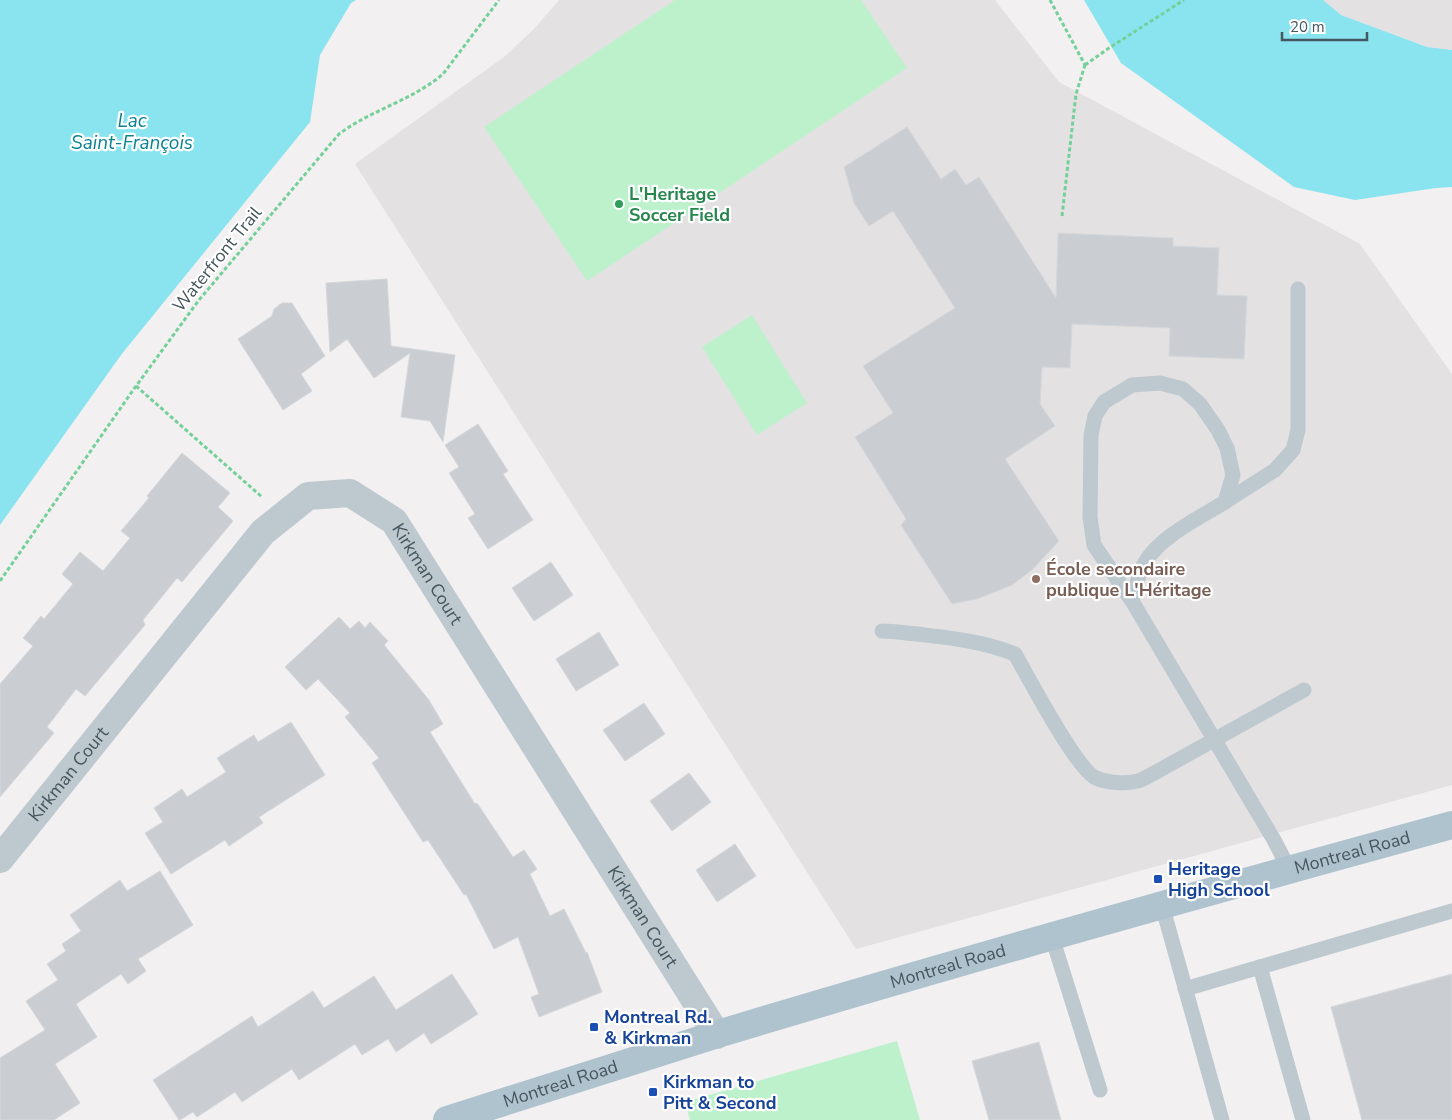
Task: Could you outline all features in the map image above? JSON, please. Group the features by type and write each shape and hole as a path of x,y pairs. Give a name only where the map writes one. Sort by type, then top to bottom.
{"main road":[{"name":"Montreal Road","path":"448,1120 717,1034 1162,905 1452,825"}],"street":[{"name":"Kirkman Court","path":"0,860 263,532 308,496 350,494 394,521 717,1034"}],"lane":[{"path":"1132,601 1144,565 1153,551 1182,529 1275,470 1293,450 1298,430 1298,289"},
{"path":"1225,502 1233,474 1227,448 1218,430 1200,404 1183,389 1160,383 1132,385 1104,402 1095,416 1091,435 1090,517 1094,545 1132,601 1274,840 1289,869"},
{"path":"882,631 899,631 971,641 1001,648 1015,654 1072,753 1095,778 1118,783 1137,781 1214,741 1304,690"},
{"path":"1162,905 1222,1120"},
{"path":"1185,989 1452,911"},
{"path":"1052,937 1100,1090"},
{"path":"1260,967 1303,1120"}],"path":[{"name":"Waterfront Trail","path":"0,581 136,386 199,300 339,134 354,123 432,83 443,74 499,0"},
{"path":"1050,0 1086,65"},
{"path":"1062,216 1076,94 1086,65 1184,0"},
{"path":"136,386 284,515"}],"shaded area":[{"name":"École secondaire publique L'Héritage","path":"559,0 995,0 1059,82 1360,244 1452,374 1452,785 856,949 355,164 504,57 535,28"},
{"path":"1323,0 1452,0 1452,50 1427,47 1341,15"}],"green space":[{"name":"L'Heritage Soccer Field","path":"675,0 861,0 907,68 587,281 484,127"},
{"path":"752,315 807,403 757,435 702,347"},
{"path":"897,1041 920,1120 690,1120 685,1102"}],"water":[{"name":"Lac Saint-François","path":"0,0 356,0 351,3 320,55 310,122 121,355 0,525"},
{"path":"1084,0 1323,0 1341,15 1427,47 1452,50 1452,187 1355,200 1294,187 1121,63"}],"building":[{"path":"907,127 941,179 955,169 966,185 979,177 1056,298 1058,233 1173,238 1173,246 1219,248 1217,295 1247,296 1244,359 1169,356 1170,328 1072,324 1070,368 1042,367 1040,404 1055,426 1005,459 1059,541 1032,570 1012,585 977,599 952,604 901,525 906,519 855,437 893,413 863,366 955,308 893,211 869,226 854,203 844,167"},
{"path":"387,279 391,346 455,355 443,442 430,421 401,417 410,353 374,378 347,339 330,352 326,283"},
{"path":"282,303 292,303 325,356 301,374 312,391 283,410 238,339 272,316 274,309"},
{"path":"478,424 508,471 503,474 533,520 488,549 468,518 475,514 449,473 459,467 445,445"},
{"path":"182,453 230,493 218,507 233,521 182,582 177,578 143,620 145,625 85,696 76,689 47,727 54,733 0,797 0,684 33,646 23,638 41,616 44,619 73,584 62,574 80,552 103,571 130,538 121,531 149,498 147,496"},
{"path":"551,562 573,595 534,621 512,588"},
{"path":"339,617 350,629 359,621 365,628 370,622 388,641 384,645 429,700 443,724 430,732 475,804 477,803 513,857 524,850 537,869 530,874 550,916 564,909 587,952 602,992 539,1017 531,997 539,994 518,937 494,949 466,894 464,895 428,840 423,842 372,763 379,758 345,717 350,713 318,679 306,690 285,667"},
{"path":"599,632 619,665 576,691 556,659"},
{"path":"644,703 665,734 625,761 603,730"},
{"path":"291,722 325,775 259,817 263,823 229,846 225,840 171,874 145,833 163,822 154,808 182,789 187,797 226,772 217,758 254,735 258,742"},
{"path":"689,773 711,802 672,831 650,801"},
{"path":"735,844 756,876 717,902 696,870"},
{"path":"160,871 193,925 138,959 146,971 128,984 121,974 76,1004 97,1037 55,1064 80,1103 54,1120 0,1120 0,1058 45,1030 26,1001 58,980 47,964 66,951 62,944 81,931 70,915 120,880 127,891"},
{"path":"452,974 478,1014 431,1044 424,1033 396,1052 388,1039 362,1055 355,1044 299,1080 292,1069 242,1102 235,1092 197,1117 193,1112 180,1120 153,1080 252,1016 258,1027 313,991 324,1008 374,976 396,1010"},
{"path":"1452,974 1452,1120 1362,1120 1331,1007"},
{"path":"1039,1042 1061,1120 989,1120 972,1061"}],"place":[{"name":"L'Heritage Soccer Field","path":"619,204"},
{"name":"École secondaire publique L'Héritage","path":"1036,579"},
{"name":"Heritage High School","path":"1158,879"},
{"name":"Montreal Rd. & Kirkman","path":"594,1027"},
{"name":"Kirkman to Pitt & Second","path":"653,1092"}]}
